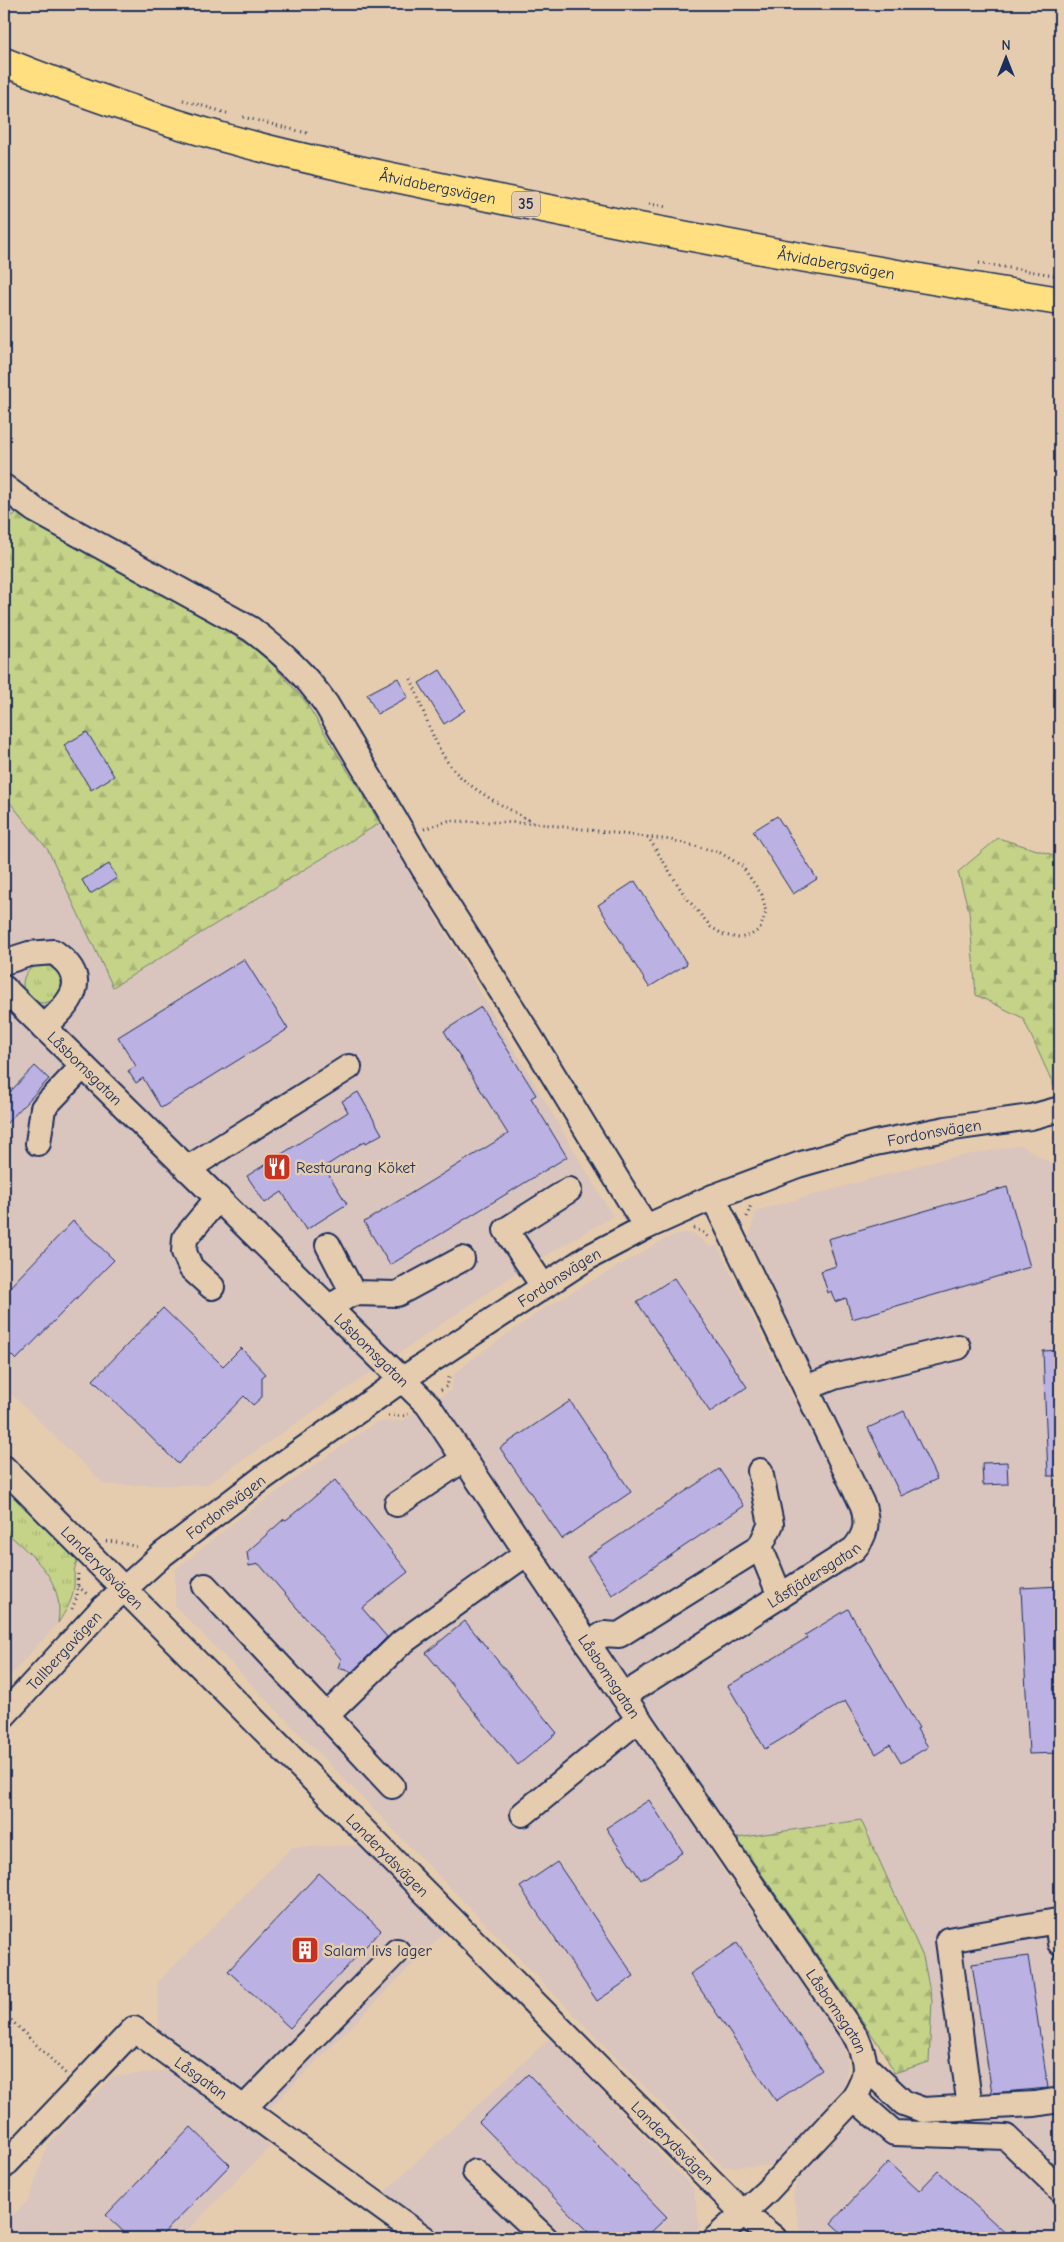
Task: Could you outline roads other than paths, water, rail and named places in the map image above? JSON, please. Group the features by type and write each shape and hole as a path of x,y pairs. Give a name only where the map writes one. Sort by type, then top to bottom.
{"main road":[{"name":"Åtvidabergsvägen","path":"12,52 61,85 226,138 317,160 616,223 865,269 1060,301"},
{"name":"Åtvidabergsvägen","path":"4,81 193,148 312,178 612,240 862,287 1060,320"}],"street":[{"path":"4,487 35,510 251,629 283,654 307,678 326,704 405,838 646,1227"},
{"path":"4,962 29,954 54,952 72,968 76,978 71,998 63,1010 43,1028"},
{"name":"Låsbomsgatan","path":"4,988 424,1401 638,1719 857,2039 863,2052 866,2067 864,2082 854,2098 767,2191 743,2213"},
{"path":"38,1143 43,1108 83,1066"},
{"path":"187,1168 349,1067"},
{"name":"Fordonsvägen","path":"124,1587 163,1554 264,1477 403,1379 587,1258 646,1227 713,1197 798,1165 875,1143 946,1129 1031,1117 1060,1110"},
{"path":"543,1286 506,1230 569,1190"},
{"name":"Låsfjädersgatan","path":"623,1696 854,1549 862,1540 866,1529 863,1506 713,1197"},
{"path":"212,1286 191,1268 184,1252 185,1238 218,1198"},
{"path":"328,1244 353,1293"},
{"path":"329,1307 353,1293 397,1294 462,1259"},
{"path":"806,1388 834,1377 958,1347"},
{"path":"397,1504 464,1459"},
{"name":"Landerydsvägen","path":"4,1468 743,2213 774,2238"},
{"path":"588,1644 604,1634 619,1635 760,1547 771,1524 760,1471"},
{"path":"760,1547 780,1596"},
{"path":"326,1716 401,1643 527,1553"},
{"path":"205,1586 392,1786"},
{"name":"Tallbergavägen","path":"4,1715 124,1587"},
{"path":"522,1814 638,1719"},
{"path":"970,2108 948,1940 1057,1921 1060,1943"},
{"path":"244,2108 397,1951"},
{"name":"Låsgatan","path":"4,2166 134,2029 424,2238"},
{"path":"866,2067 904,2103 912,2108 923,2110 1060,2100"},
{"path":"854,2098 894,2133 1006,2137 1060,2189"},
{"path":"475,2172 545,2238"},
{"path":"716,2238 743,2213"}],"place":[{"name":"Restaurang Köket","path":"277,1167"},
{"name":"Salam livs lager","path":"305,1950"}]}
